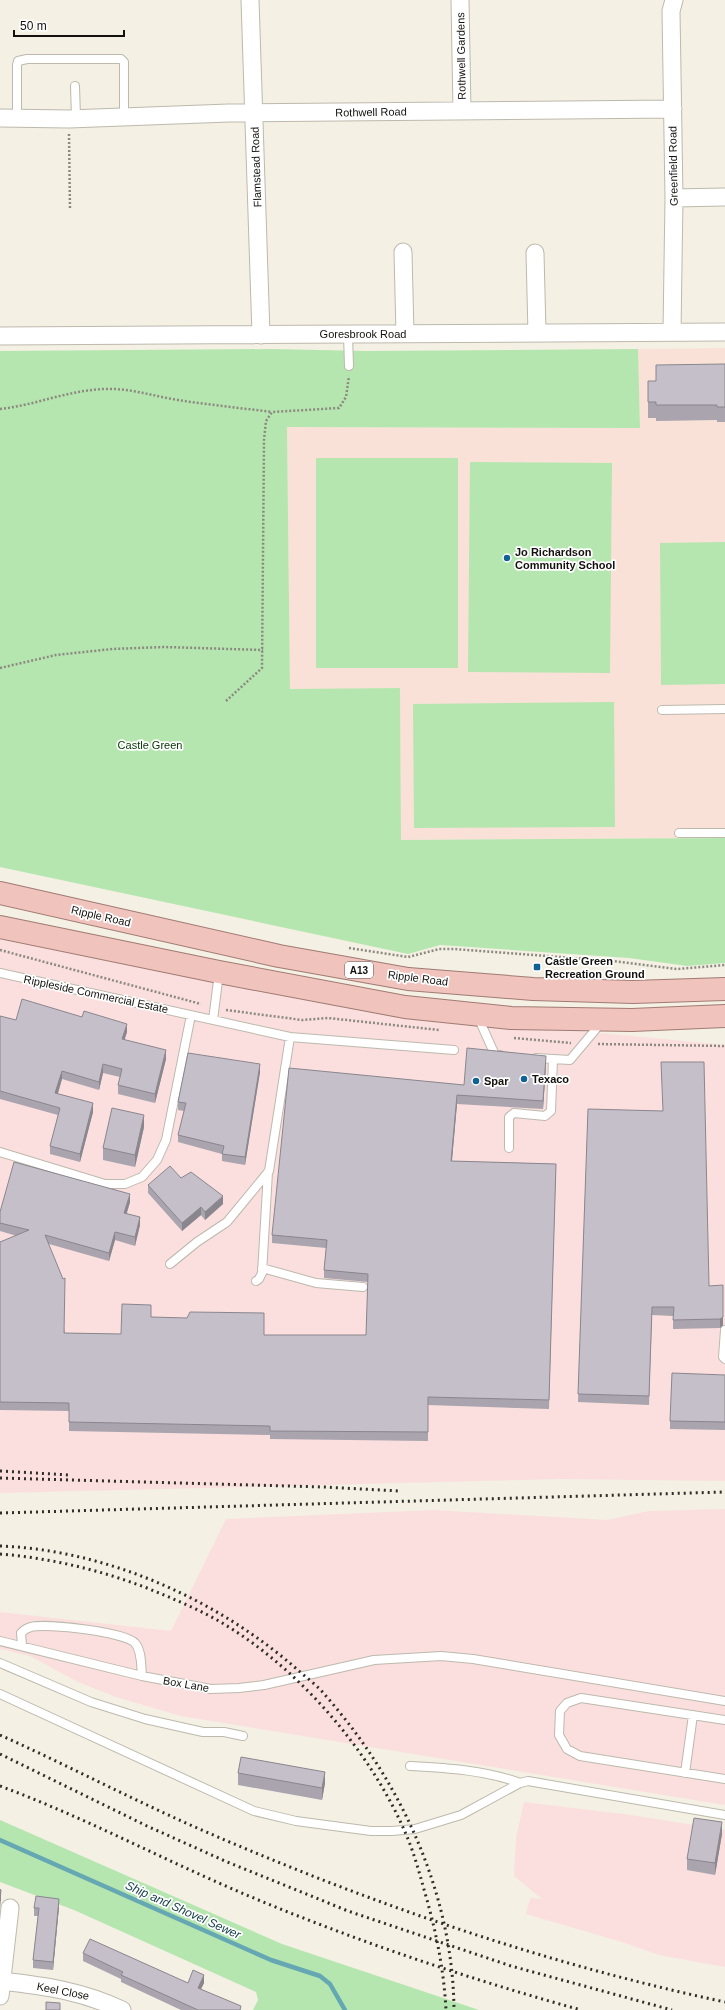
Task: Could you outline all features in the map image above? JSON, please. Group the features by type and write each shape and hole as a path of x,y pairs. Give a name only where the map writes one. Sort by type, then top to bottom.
{"highway":[{"name":"Ripple Road","path":"0,893 279,956 408,979 541,990 633,992 725,989"},
{"path":"0,927 219,972 405,1007 511,1018 604,1020 725,1016"}],"street":[{"name":"Flamstead Road","path":"250,0 261,335"},
{"name":"Rothwell Gardens","path":"460,0 462,111"},
{"name":"Greenfield Road","path":"672,332 674,198 671,11 674,0"},
{"name":"Rothwell Road","path":"0,118 124,117 254,113 673,109"},
{"path":"674,198 725,197"},
{"path":"403,252 405,334"},
{"path":"535,253 537,333"},
{"name":"Goresbrook Road","path":"0,336 725,332"},
{"name":"Keel Close","path":"10,1908 3,1943 1,1988 64,1989 98,1998 122,2010"}],"lane":[{"path":"17,118 18,61 35,59 121,59 124,62 124,117"},
{"path":"72,118 75,86"},
{"path":"348,334 349,366"},
{"path":"662,710 725,709"},
{"path":"679,833 725,833"},
{"path":"213,1020 219,972"},
{"name":"Rippleside Commercial Estate","path":"0,973 290,1037 454,1050"},
{"path":"0,1152 105,1184 125,1184 142,1177 157,1160 166,1140 191,1015"},
{"path":"476,1015 495,1055 510,1056"},
{"path":"524,1057 570,1060 604,1020"},
{"path":"256,1281 261,1277 268,1171 290,1037"},
{"path":"509,1148 509,1117 514,1113 545,1116 551,1111 553,1059"},
{"path":"170,1264 197,1242 227,1222 268,1171"},
{"path":"262,1268 316,1283 363,1287"},
{"path":"725,1330 723,1357 725,1359"},
{"path":"22,1645 21,1633 25,1628 32,1626 73,1628 127,1637 136,1643 140,1653 142,1676"},
{"name":"Box Lane","path":"0,1641 22,1645 142,1676 211,1689 264,1685 374,1660 441,1656 473,1659 725,1701"},
{"path":"0,1663 91,1702 145,1719 203,1732 224,1732 244,1736"},
{"path":"0,1694 254,1811 302,1822 372,1831 415,1829 461,1815 520,1783 528,1781 725,1815"},
{"path":"725,1720 581,1698 567,1703 560,1711 559,1735 567,1749 580,1756 725,1779"},
{"path":"685,1772 693,1715"},
{"path":"410,1766 452,1768 502,1776 520,1783"}],"path":[{"path":"70,210 72,118"},
{"path":"0,409 22,406 77,392 106,389 134,391 177,400 272,412 339,408 346,397 349,384 349,366"},
{"path":"226,701 262,668 264,440 266,421 272,412"},
{"path":"0,668 56,655 112,649 164,646 263,650"},
{"path":"341,947 408,957 439,949 454,949 613,961 678,969 725,965"},
{"path":"0,950 215,1008 302,1020"}],"shaded area":[{"name":"Jo Richardson Community School","path":"725,348 725,838 401,840 400,688 290,690 287,427 640,428 638,349"},
{"path":"0,934 486,1022 725,1045 725,1481 563,1479 0,1493"},
{"path":"725,1509 725,1805 181,1716 116,1697 78,1682 30,1656 0,1649 0,1612 171,1631 226,1519 433,1510 607,1520 649,1511"},
{"path":"524,1802 631,1815 725,1830 725,1967 659,1955 625,1943 526,1914 530,1898 542,1899 514,1876 516,1838"}],"green space":[{"name":"Castle Green","path":"271,349 366,351 638,349 640,428 287,427 290,689 400,688 401,840 725,838 725,963 687,966 629,958 440,945 408,954 0,867 0,351"},
{"path":"316,458 458,458 458,668 316,668"},
{"path":"470,462 612,463 610,673 468,672"},
{"path":"725,542 725,684 661,685 660,543"},
{"path":"614,702 615,827 414,828 413,704"},
{"path":"0,1820 282,1944 479,2010 253,2010 258,2000 256,1992 74,1910 0,1882"}],"building":[{"path":"725,364 725,407 717,407 717,405 656,405 656,402 648,402 648,381 656,381 656,365"},
{"path":"22,999 82,1017 84,1011 127,1024 122,1039 166,1050 155,1094 118,1085 122,1069 103,1064 99,1082 62,1071 55,1093 93,1103 80,1154 50,1146 60,1108 0,1091 0,1016 16,1020"},
{"path":"467,1048 546,1056 543,1101 457,1095 451,1161 556,1164 549,1400 428,1397 428,1432 270,1431 270,1426 69,1422 69,1403 0,1402 0,1242 29,1230 0,1223 0,1212 14,1162 130,1194 124,1213 140,1217 135,1237 115,1232 109,1253 45,1235 63,1279 65,1278 64,1333 121,1334 122,1304 151,1305 151,1317 187,1318 190,1312 264,1313 264,1335 366,1335 368,1274 324,1270 327,1240 272,1235 289,1068 464,1085"},
{"path":"188,1053 260,1064 245,1157 222,1154 224,1146 178,1135 186,1103 178,1102"},
{"path":"661,1062 704,1062 709,1286 723,1285 723,1317 720,1319 673,1320 674,1307 652,1307 649,1396 578,1394 588,1109 663,1111"},
{"path":"112,1108 144,1115 135,1155 103,1148"},
{"path":"170,1166 181,1178 191,1172 223,1196 205,1212 201,1207 182,1223 148,1185"},
{"path":"672,1373 725,1375 725,1422 670,1421"},
{"path":"241,1757 325,1772 322,1788 238,1773"},
{"path":"694,1818 722,1822 715,1863 687,1859"},
{"path":"36,1896 59,1899 53,1962 33,1960 39,1908 34,1908"},
{"path":"90,1939 188,1983 193,1970 204,1975 198,1988 241,2006 240,2010 198,2010 121,1975 123,1972 83,1953"},
{"path":"46,2002 60,2003 60,2010 46,2010"}],"waterway":[{"name":"Ship and Shovel Sewer","path":"0,1840 271,1960 320,1976 330,1984 345,2010"}],"railway":[{"path":"0,1471 70,1475"},
{"path":"0,1478 324,1487 399,1491"},
{"path":"0,1513 725,1492"},
{"path":"0,1546 40,1550 81,1557 160,1583 197,1601 234,1622 268,1645 325,1695 352,1728 377,1764 399,1802 418,1841 433,1882 444,1924 451,1967 454,2010"},
{"path":"0,1554 37,1558 93,1570 147,1588 182,1603 217,1620 247,1639 304,1687 330,1714 354,1744 375,1775 393,1807 408,1839 414,1854 434,1927 440,1954 446,2010"},
{"path":"0,1735 204,1831 267,1858 395,1907 460,1930 592,1970 725,2002"},
{"path":"0,1754 147,1826 225,1861 348,1911 511,1966 672,2010"},
{"path":"0,1786 66,1813 228,1887 300,1917 460,1974 581,2010"}],"place":[{"name":"Jo Richardson Community School","path":"507,558"},
{"name":"Castle Green Recreation Ground","path":"537,967"},
{"name":"Texaco","path":"524,1079"},
{"name":"Spar","path":"476,1081"}]}
